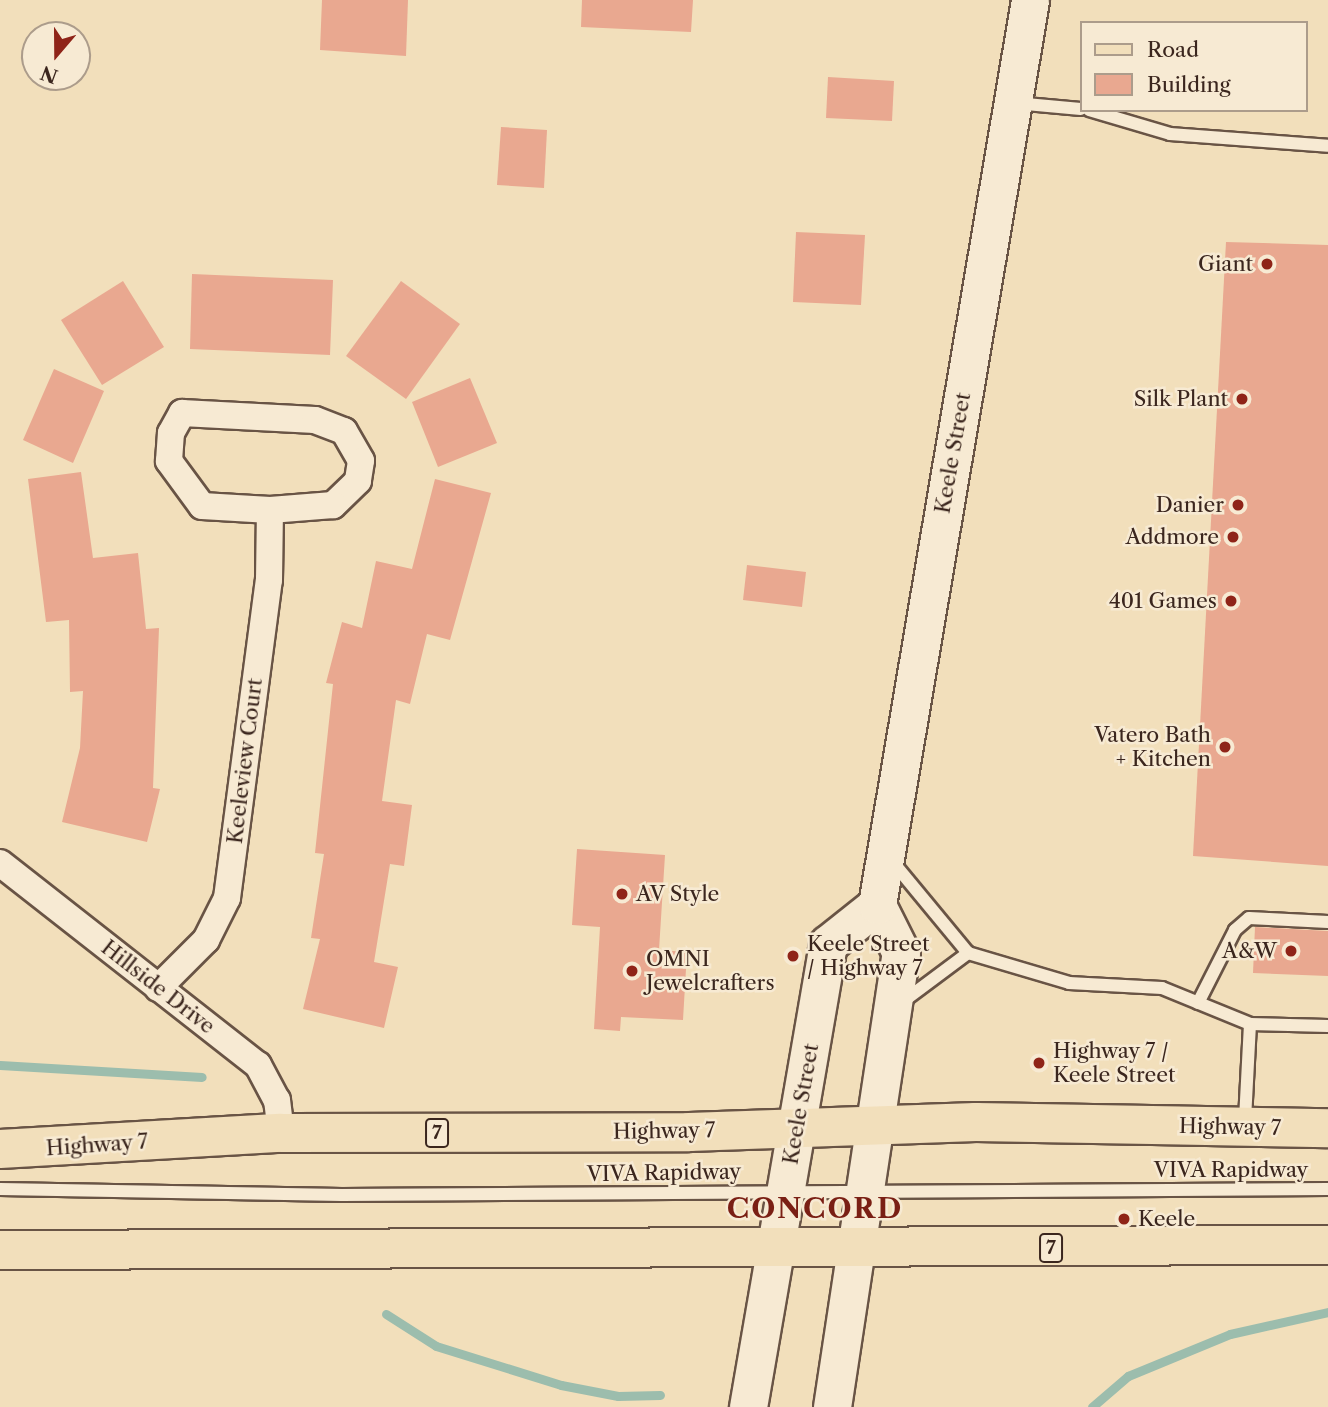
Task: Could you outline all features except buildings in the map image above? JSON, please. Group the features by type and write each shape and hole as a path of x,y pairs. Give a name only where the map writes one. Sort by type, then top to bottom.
{"main road":[{"name":"Keele Street","path":"748,1407 828,944 877,905 1030,0"},
{"path":"832,1407 901,953 877,905"},
{"name":"Highway 7","path":"0,1149 281,1133 690,1132 797,1125 874,1126 976,1122 1328,1128"},
{"name":"7","path":"0,1250 1328,1245"}],"street":[{"path":"182,413 315,420 344,431 361,461 358,481 333,505 270,510 202,506 169,461 171,433 182,413"},
{"name":"Keeleview Court","path":"158,988 206,940 227,898 269,580 270,510"},
{"name":"Hillside Drive","path":"0,863 258,1065 277,1100 281,1133"}],"lane":[{"path":"1013,102 1080,109"},
{"path":"1096,112 1170,134 1328,146"},
{"path":"886,852 968,953 1069,983 1162,988 1250,1024 1328,1026"},
{"path":"1198,1003 1235,930 1249,918 1328,922"},
{"path":"892,1011 968,953"},
{"path":"1245,1128 1250,1024"},
{"name":"VIVA Rapidway","path":"0,1189 342,1195 1328,1189"}],"waterway":[{"path":"0,1065 202,1077"},
{"path":"1092,1407 1128,1376 1230,1334 1328,1312"},
{"path":"386,1314 436,1346 561,1385 618,1396 660,1395"}],"place":[{"name":"Giant","path":"1267,264"},
{"name":"Silk Plant","path":"1242,399"},
{"name":"Danier","path":"1238,505"},
{"name":"Addmore","path":"1233,537"},
{"name":"401 Games","path":"1231,601"},
{"name":"Vatero Bath + Kitchen","path":"1225,747"},
{"name":"AV Style","path":"622,894"},
{"name":"A&W","path":"1291,951"},
{"name":"Keele Street / Highway 7","path":"793,956"},
{"name":"OMNI Jewelcrafters","path":"632,971"},
{"name":"Highway 7 / Keele Street","path":"1039,1063"},
{"name":"Keele","path":"1124,1219"}],"district":[{"name":"CONCORD","path":"815,1208"}]}
